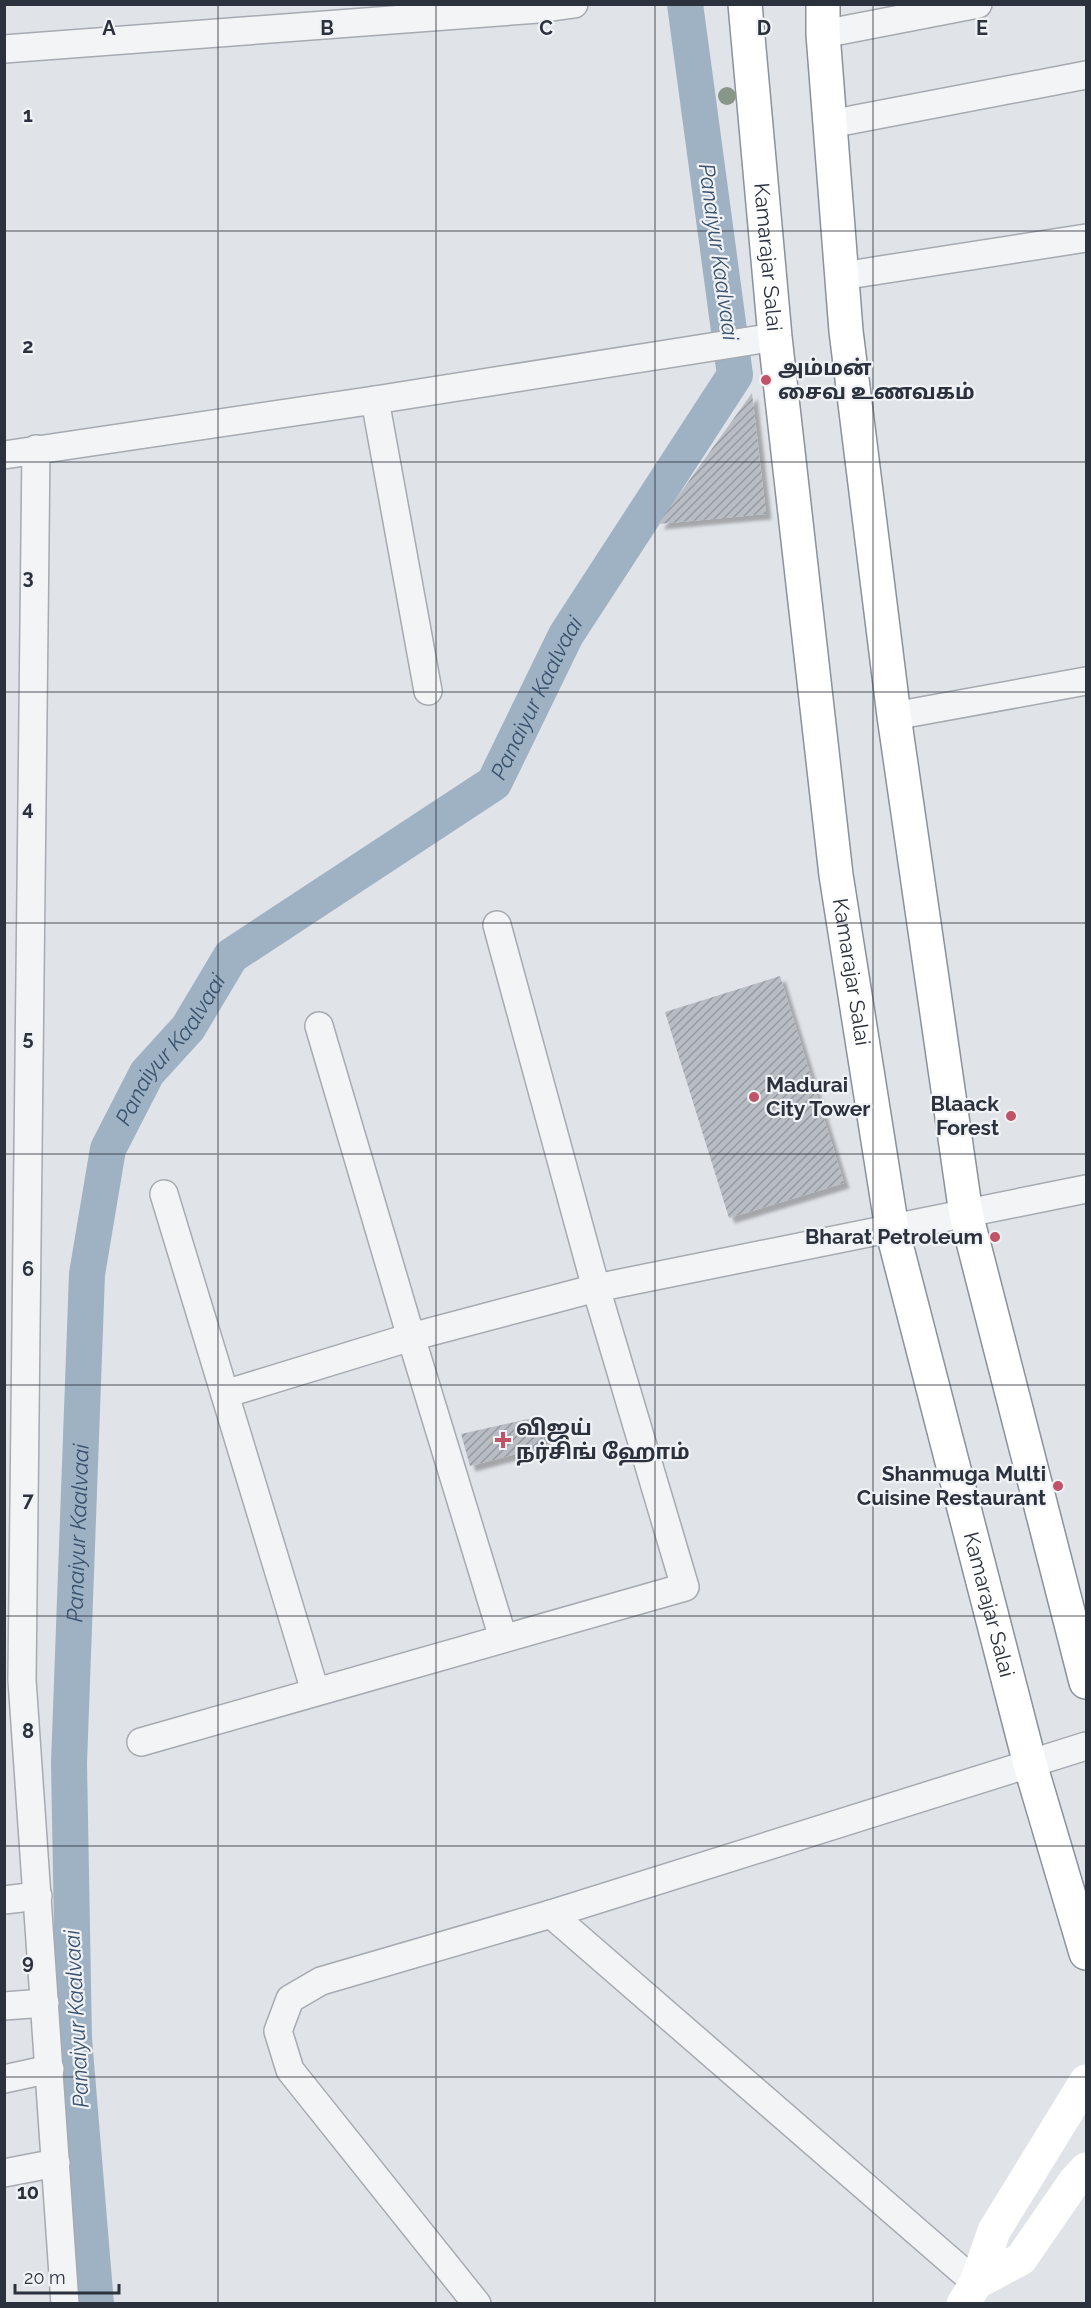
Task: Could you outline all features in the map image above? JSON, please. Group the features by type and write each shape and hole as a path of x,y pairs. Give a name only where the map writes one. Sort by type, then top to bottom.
{"main road":[{"name":"Kamarajar Salai","path":"745,4 762,339 836,875 892,1229 1030,1764 1086,1953"},
{"path":"823,19 846,331 894,716 966,1214 1086,1682"},
{"path":"970,2293 994,2231 1086,2081"},
{"path":"970,2293 1021,2259 1074,2181 1086,2169"}],"street":[{"path":"4,49 538,9 574,4"},
{"path":"823,19 978,4"},
{"path":"830,124 1086,75"},
{"path":"842,276 1086,238"},
{"path":"4,455 762,339"},
{"path":"375,400 428,691"},
{"path":"36,449 22,1680 65,2304"},
{"path":"894,716 1086,681"},
{"path":"141,1742 685,1587 596,1288 497,925"},
{"path":"320,1026 411,1337 503,1638"},
{"path":"225,1394 411,1337 596,1288 1086,1189"},
{"path":"164,1194 315,1691"},
{"path":"477,2304 290,2070 278,2031 290,1999 321,1981 551,1914 1086,1746"},
{"path":"4,1900 38,1896"},
{"path":"551,1914 970,2293"},
{"path":"4,2006 45,2003"},
{"path":"4,2079 50,2069"},
{"path":"4,2173 56,2163"}],"building":[{"path":"752,393 766,514 658,524"},
{"name":"Madurai City Tower","path":"780,976 844,1183 729,1218 665,1012"},
{"name":"விஜய் நர்சிங் ஹோம்","path":"537,1417 546,1446 470,1466 461,1434"}],"waterway":[{"name":"Panaiyur Kaalvaai","path":"96,2304 74,2039 69,1763 87,1274 108,1149 147,1073 188,1028 231,956 494,783 566,635 735,375 685,4"}],"place":[{"name":"அம்மன் சைவ உணவகம்","path":"766,380"},
{"name":"Madurai City Tower","path":"754,1097"},
{"name":"Blaack Forest","path":"1011,1116"},
{"name":"Bharat Petroleum","path":"995,1237"},
{"name":"விஜய் நர்சிங் ஹோம்","path":"503,1440"},
{"name":"Shanmuga Multi Cuisine Restaurant","path":"1058,1486"}]}
